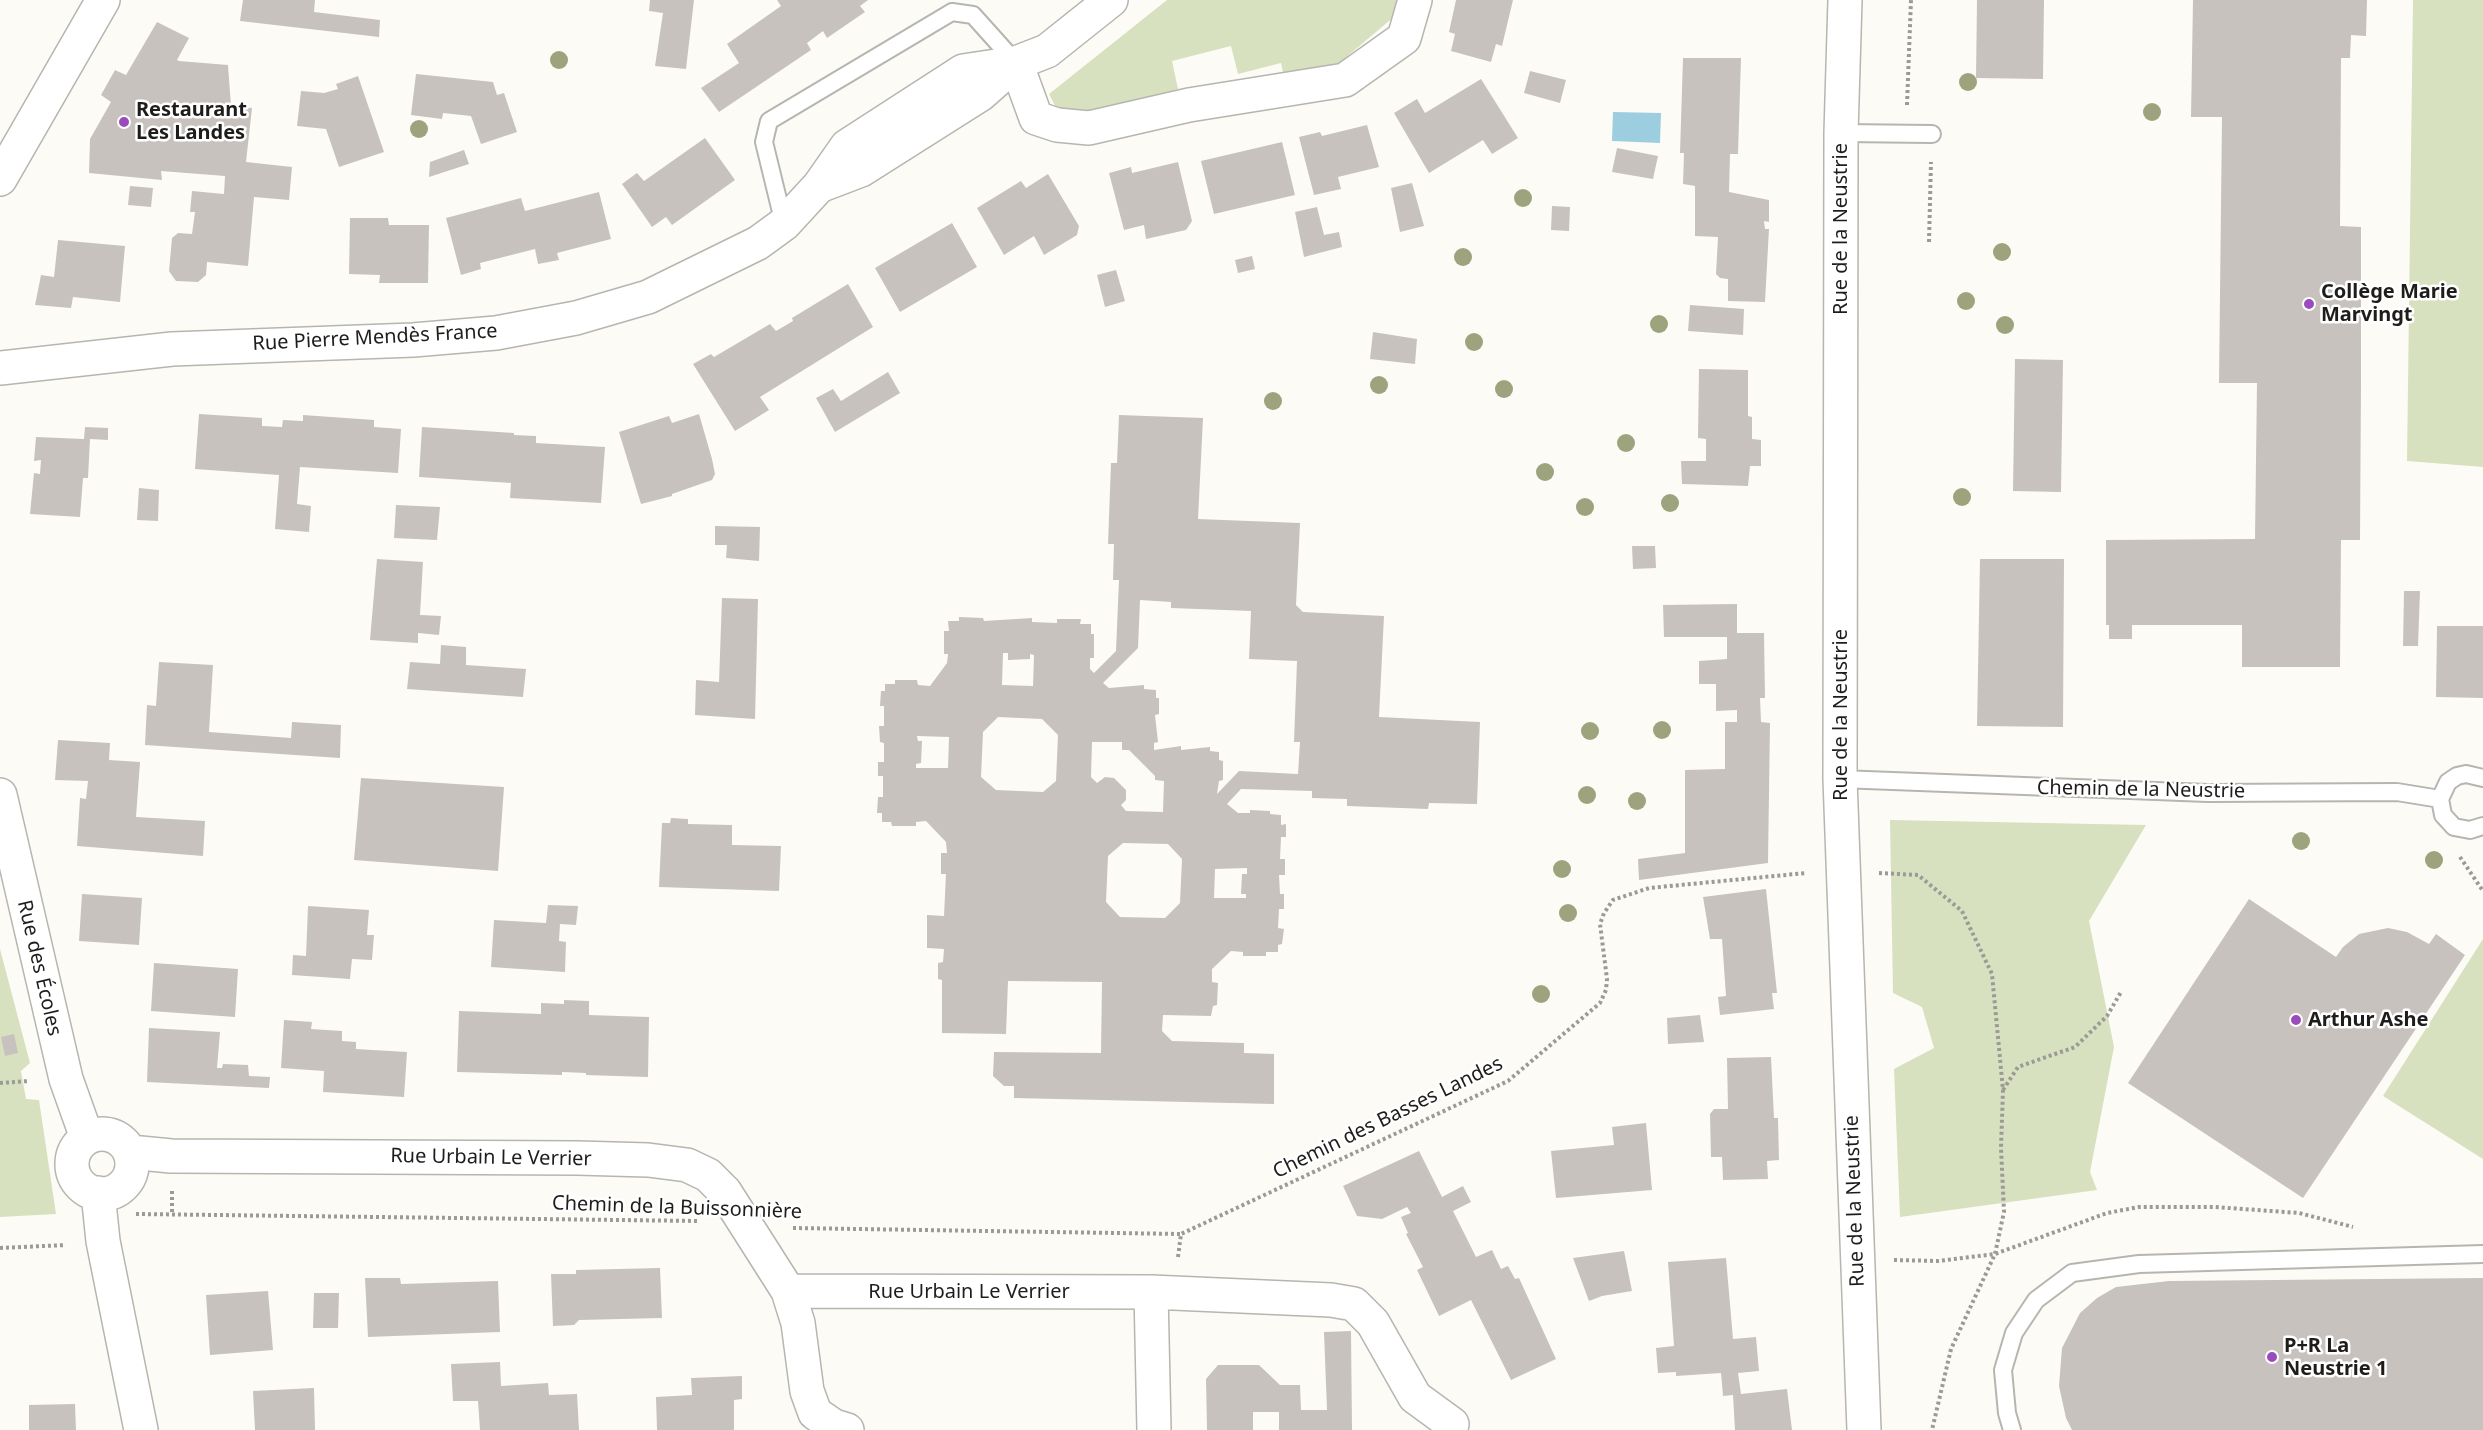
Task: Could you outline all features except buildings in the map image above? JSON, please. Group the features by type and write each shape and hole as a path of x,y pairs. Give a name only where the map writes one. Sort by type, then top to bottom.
{"street":[{"path":"0,179 102,0"},
{"name":"Rue Pierre Mendès France","path":"0,368 172,349 413,340 496,333 576,318 648,297 758,243 784,224 819,186 861,170 981,94 1016,63 1047,51 1111,0"},
{"path":"1016,63 1036,118 1057,125 1089,128 1189,105 1345,80 1404,38 1414,0"},
{"name":"Rue de la Neustrie","path":"1845,0 1841,133 1840,779 1864,1430"},
{"name":"Rue des Écoles","path":"0,795 66,1079 87,1138"},
{"path":"107,1134 117,1138 129,1152 132,1161 127,1181 109,1193 98,1193 80,1184 72,1164 79,1145 87,1138 107,1134"},
{"name":"Rue Urbain Le Verrier","path":"129,1152 171,1156 658,1161 687,1165 708,1175 725,1192 788,1291 798,1323 807,1391 815,1413 834,1426 847,1430"},
{"path":"98,1193 103,1241 135,1387 141,1430"},
{"name":"Rue Urbain Le Verrier","path":"788,1291 1162,1293 1331,1300 1354,1304 1373,1323 1415,1397 1452,1424"},
{"path":"1154,1430 1162,1293"}],"lane":[{"path":"784,224 764,142 769,121 952,12 974,15 1016,63"},
{"path":"1841,133 1932,134"},
{"path":"2483,778 2466,774 2457,776 2448,782 2440,799 2443,815 2462,830 2483,826"},
{"name":"Chemin de la Neustrie","path":"1840,779 2208,793 2397,792 2440,799"},
{"path":"2012,1430 2007,1413 2003,1370 2014,1333 2036,1300 2072,1273 2139,1264 2483,1254"}],"path":[{"path":"1906,133 1911,0"},
{"path":"1929,242 1932,134"},
{"path":"2462,830 2459,857 2483,891"},
{"name":"Chemin des Basses Landes","path":"1181,1234 1508,1081 1600,1003 1606,990 1607,979 1600,924 1613,900 1649,888 1777,874 1842,872 1918,875 1962,911 1992,974 2003,1090 2001,1148 2004,1212 1995,1254 1952,1349 1932,1430"},
{"path":"2003,1090 2018,1066 2075,1047 2107,1016 2121,992"},
{"path":"1857,1259 1938,1261 1995,1254 2107,1213 2139,1207 2215,1207 2299,1213 2355,1227"},
{"name":"Chemin de la Buissonnière","path":"172,1214 744,1222 788,1227 1181,1234"},
{"path":"1162,1293 1181,1234"},
{"path":"0,1248 60,1246 103,1241"}],"green space":[{"path":"1167,0 1398,0 1395,16 1338,64 1284,77 1281,63 1238,74 1231,46 1172,61 1178,89 1062,119 1049,94"},
{"path":"2413,0 2483,0 2483,467 2407,461"},
{"path":"1890,820 2146,825 2089,921 2114,1047 2090,1172 2097,1190 1900,1217 1894,1069 1934,1048 1922,1007 1893,993"},
{"path":"2483,939 2483,1159 2383,1096"},
{"path":"0,949 30,1063 21,1071 26,1099 39,1100 56,1214 0,1217"}],"water":[{"path":"1613,112 1661,113 1660,143 1612,141"}],"place":[{"name":"Restaurant Les Landes","path":"124,122"},
{"name":"Collège Marie Marvingt","path":"2309,304"},
{"name":"Arthur Ashe","path":"2296,1020"},
{"name":"P+R La Neustrie 1","path":"2272,1357"}]}
